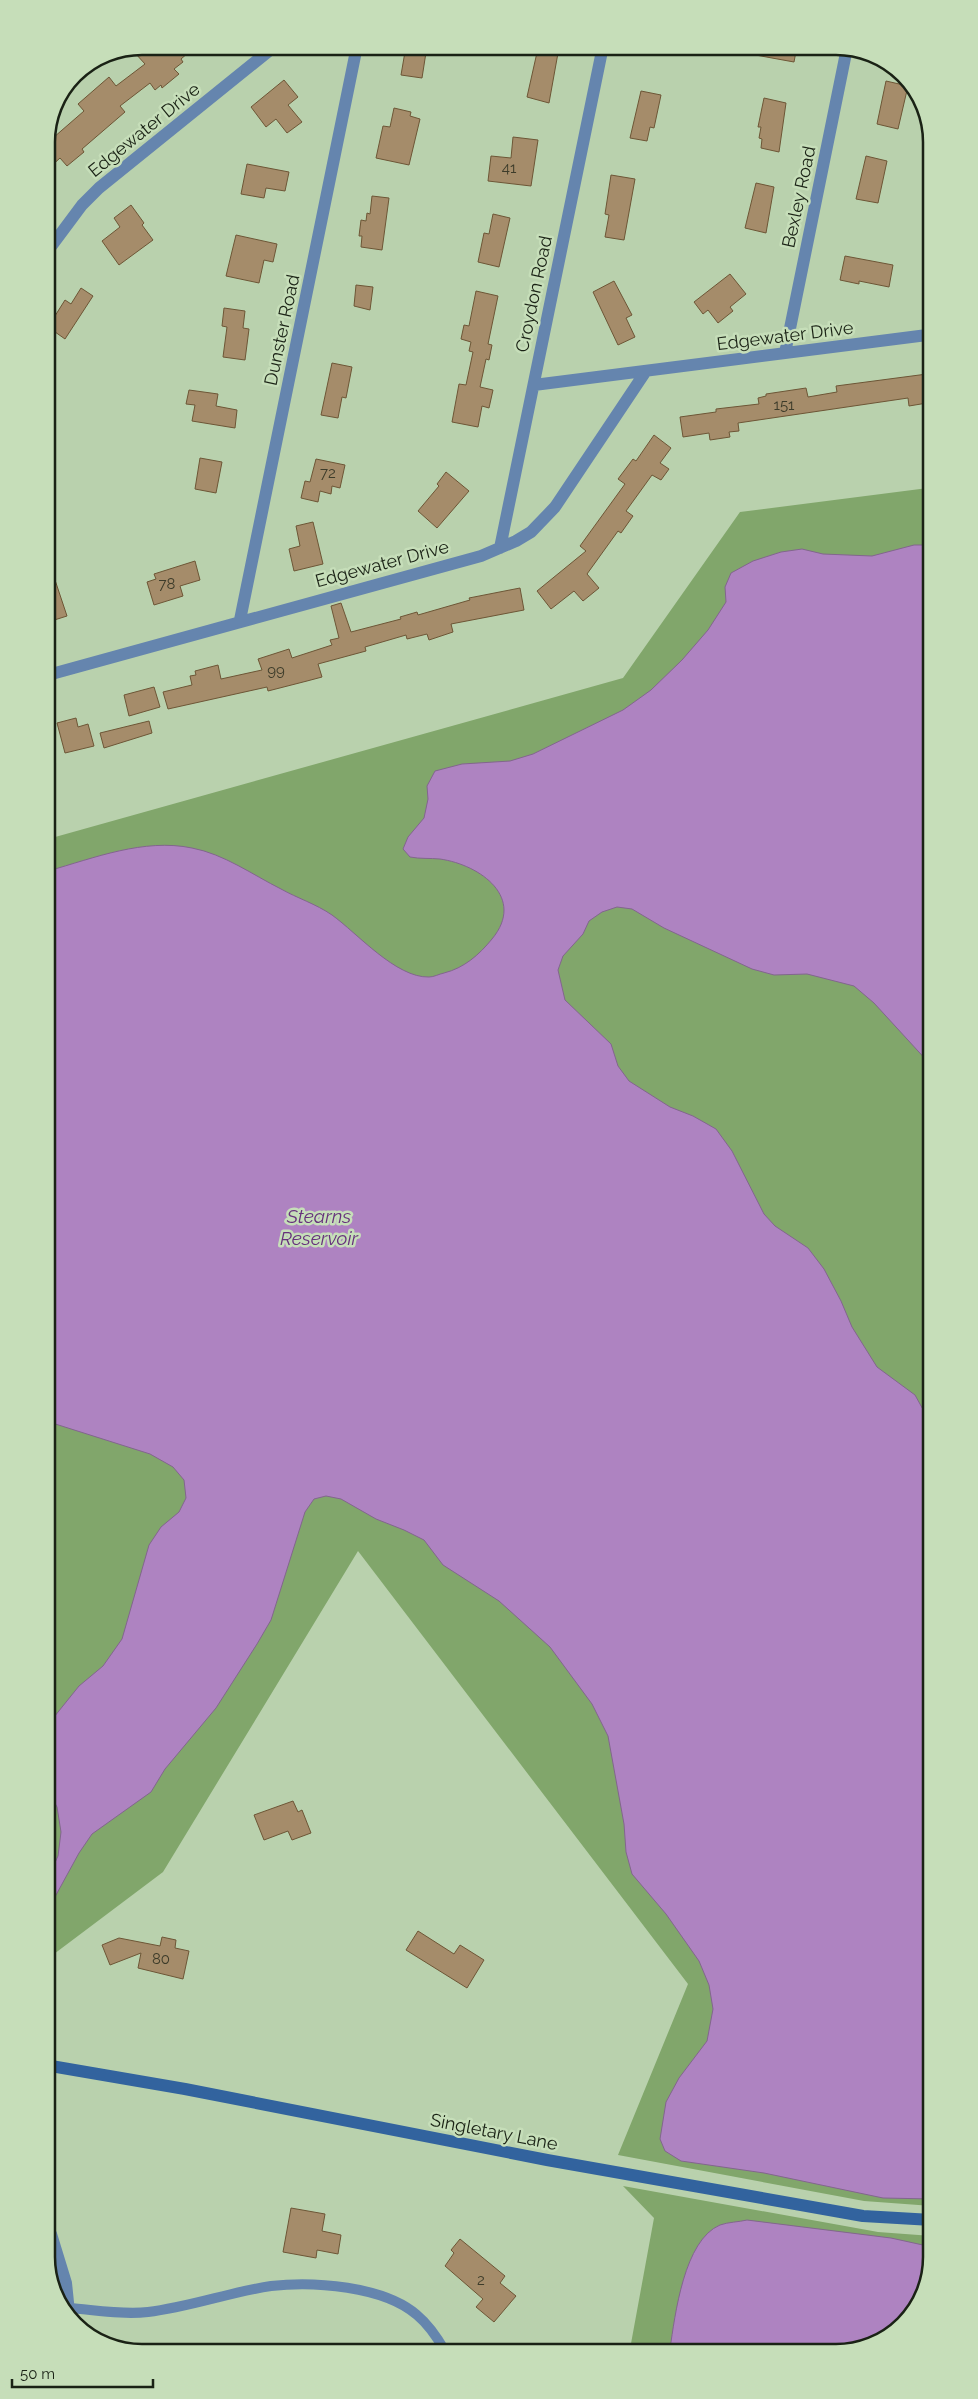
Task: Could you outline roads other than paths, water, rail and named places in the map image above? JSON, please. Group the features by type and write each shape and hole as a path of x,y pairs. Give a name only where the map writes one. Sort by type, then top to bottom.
{"street":[{"name":"Edgewater Drive","path":"55,241 82,206 99,188 264,55"},
{"name":"Dunster Road","path":"240,620 356,55"},
{"name":"Croydon Road","path":"500,548 601,55"},
{"name":"Bexley Road","path":"785,353 845,56"},
{"name":"Edgewater Drive","path":"534,385 923,336"},
{"name":"Edgewater Drive","path":"55,673 240,620 481,556 500,548 531,532 555,507 646,371"},
{"name":"Singletary Lane","path":"55,2067 185,2089 538,2159 854,2214 923,2220"},
{"path":"55,2245 61,2261 68,2301"}],"lane":[{"path":"74,2310 146,2312 183,2307 270,2286 328,2285 360,2289 390,2300 416,2313 436,2334 441,2344"}],"water":[{"name":"Stearns Reservoir","path":"914,545 923,545 923,1056 874,1003 854,986 807,974 774,975 752,969 664,928 632,909 617,907 602,912 589,921 583,934 563,956 558,970 565,1000 611,1044 618,1066 629,1081 670,1107 693,1116 716,1129 732,1151 764,1214 775,1226 808,1248 824,1269 852,1327 877,1367 915,1395 923,1409 923,2199 883,2198 764,2173 681,2161 665,2151 660,2139 666,2102 679,2078 707,2041 713,2009 709,1985 699,1961 666,1914 632,1874 626,1852 624,1824 608,1736 592,1704 550,1647 499,1601 443,1565 424,1540 376,1519 341,1499 326,1496 314,1499 305,1512 271,1620 216,1708 165,1769 151,1792 92,1834 79,1853 55,1897 55,1862 58,1856 61,1832 55,1803 55,1716 79,1686 103,1666 122,1639 149,1545 161,1527 179,1512 186,1498 184,1480 173,1467 150,1454 55,1424 55,869 101,855 137,847 174,846 204,851 227,860 326,911 390,963 403,970 429,977 451,971 471,960 487,945 501,924 504,910 501,897 494,886 470,868 440,859 410,857 403,849 408,837 424,818 428,799 427,786 435,771 462,764 510,761 533,754 623,710 651,690 682,660 708,630 726,602 725,587 731,573 753,561 781,552 802,549 823,554 872,556"},
{"path":"747,2220 891,2238 923,2245 922,2269 918,2285 908,2305 889,2326 864,2339 848,2343 671,2344 683,2280 690,2262 698,2246 708,2233 726,2223"}]}
